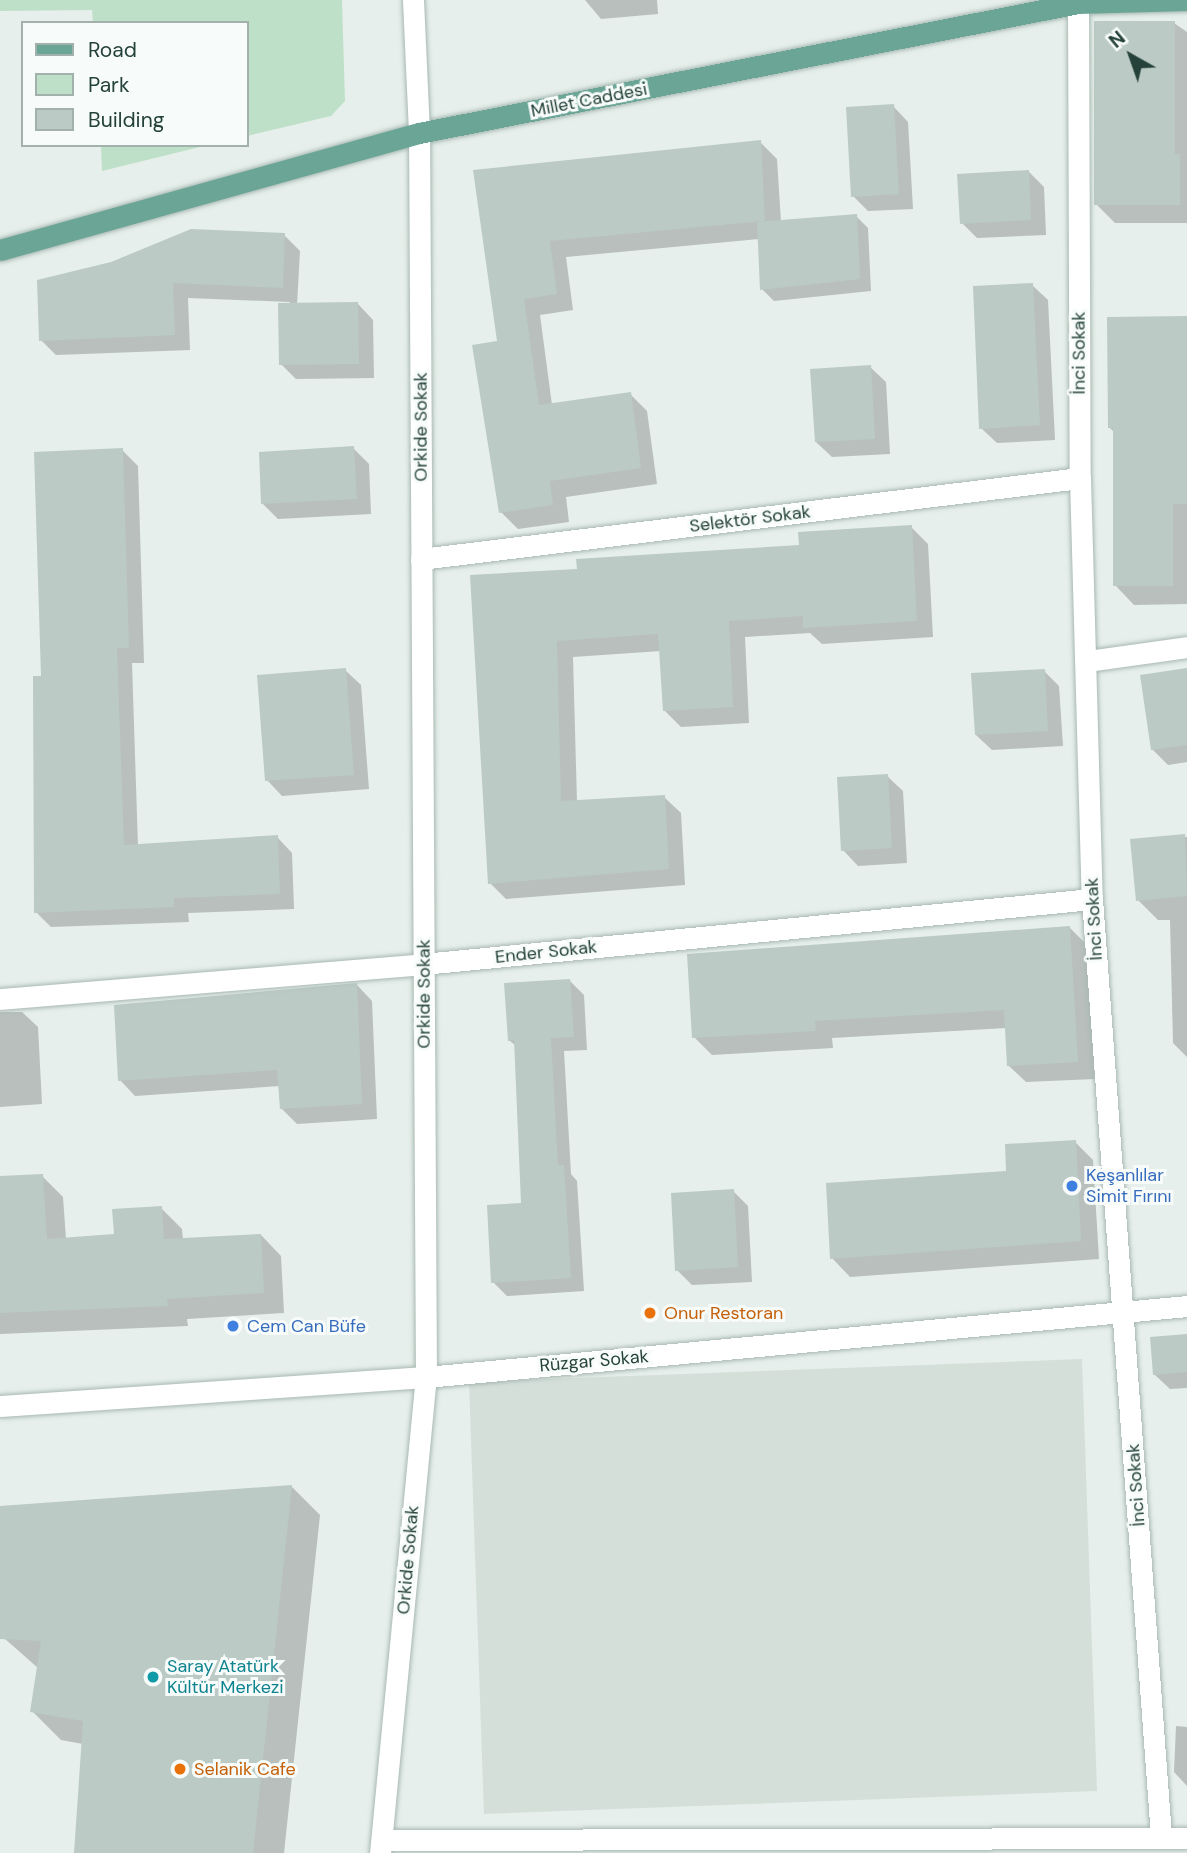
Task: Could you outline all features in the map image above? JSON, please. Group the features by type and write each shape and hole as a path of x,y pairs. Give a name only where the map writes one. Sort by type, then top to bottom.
{"main road":[{"name":"Millet Caddesi","path":"0,250 419,133 1078,1 1187,1"}],"street":[{"name":"Orkide Sokak","path":"381,1847 426,1377 419,133 413,0"},
{"name":"İnci Sokak","path":"1078,1 1080,478 1088,661 1092,899 1160,1836"},
{"name":"Selektör Sokak","path":"421,559 1080,478"},
{"path":"1088,661 1187,647"},
{"name":"Ender Sokak","path":"0,999 423,964 1092,899"},
{"name":"Rüzgar Sokak","path":"0,1406 426,1377 1187,1306"},
{"path":"381,1847 1160,1836 1187,1838"}],"shaded area":[{"path":"1082,1359 1097,1791 484,1814 469,1382"}],"green space":[{"path":"0,0 342,0 345,101 331,116 248,136 248,21 93,21 92,10 0,11"},
{"path":"101,147 200,147 102,171"}],"building":[{"path":"1094,21 1175,21 1175,154 1180,154 1180,205 1094,205"},
{"path":"894,104 899,194 851,197 846,107"},
{"path":"761,140 765,221 550,241 557,294 524,299 539,405 631,392 641,468 550,481 553,505 499,513 472,345 497,341 473,170"},
{"path":"1029,170 1031,220 960,224 957,174"},
{"path":"857,214 860,279 760,290 757,222"},
{"path":"191,229 285,233 283,288 173,283 175,335 39,341 37,280 111,262"},
{"path":"1033,283 1040,425 979,429 973,286"},
{"path":"358,302 359,364 279,365 278,303"},
{"path":"1187,316 1187,504 1173,504 1173,586 1113,586 1113,428 1108,428 1107,317"},
{"path":"871,365 875,439 815,442 810,369"},
{"path":"354,446 357,499 261,504 259,452"},
{"path":"123,448 129,648 117,648 124,845 278,835 280,894 174,898 174,907 34,913 33,676 41,676 34,452"},
{"path":"912,525 917,621 803,628 803,616 729,621 733,707 663,711 658,634 557,641 561,801 665,795 669,869 488,884 470,575 577,569 576,559 799,545 798,532"},
{"path":"346,668 354,775 265,781 257,675"},
{"path":"1187,668 1187,745 1151,750 1140,675"},
{"path":"1045,669 1048,731 975,735 971,673"},
{"path":"888,774 892,848 841,851 837,777"},
{"path":"1185,834 1187,896 1136,901 1130,839"},
{"path":"1070,926 1078,1062 1007,1066 1004,1010 815,1021 816,1031 692,1038 687,954"},
{"path":"570,979 574,1037 551,1038 558,1165 564,1165 571,1278 491,1283 487,1205 521,1203 514,1040 508,1041 504,983"},
{"path":"357,983 362,1104 280,1109 277,1070 118,1081 114,1005"},
{"path":"1076,1140 1081,1241 830,1259 826,1183 1006,1171 1005,1144"},
{"path":"43,1174 47,1239 114,1234 112,1209 162,1206 164,1239 261,1234 264,1293 167,1299 168,1306 0,1313 0,1176"},
{"path":"734,1189 738,1267 675,1271 671,1193"},
{"path":"1187,1334 1187,1372 1153,1375 1150,1337"},
{"name":"Saray Atatürk Kültür Merkezi","path":"292,1485 253,1853 74,1853 83,1721 30,1712 41,1641 0,1639 0,1506"}],"place":[{"name":"Keşanlılar Simit Fırını","path":"1072,1186"},
{"name":"Onur Restoran","path":"650,1313"},
{"name":"Cem Can Büfe","path":"233,1326"},
{"name":"Saray Atatürk Kültür Merkezi","path":"153,1677"},
{"name":"Selanik Cafe","path":"180,1769"}]}
